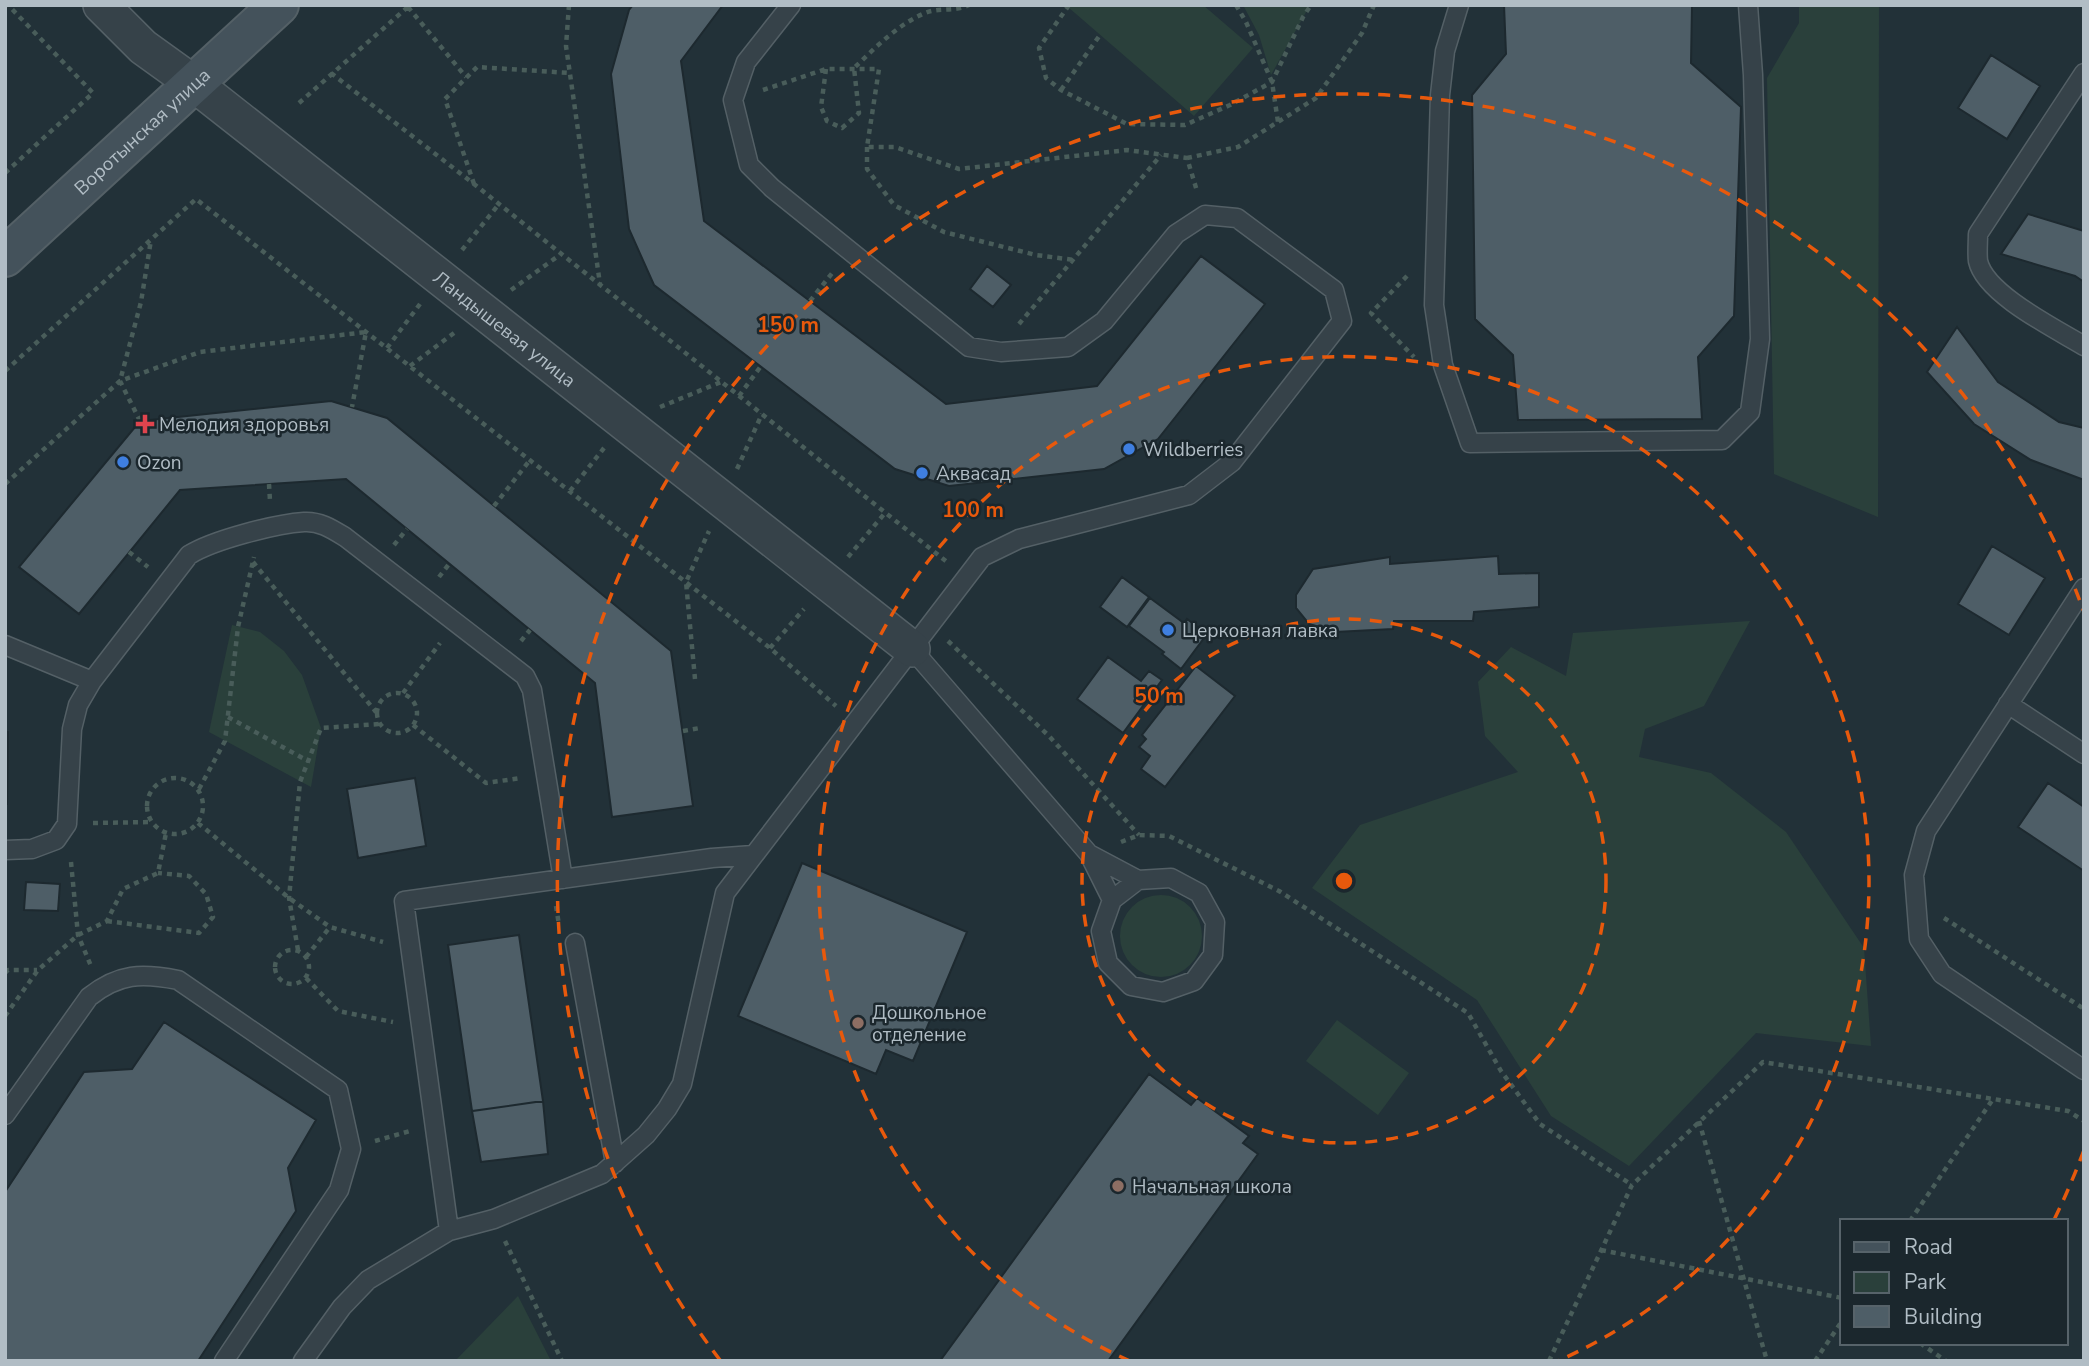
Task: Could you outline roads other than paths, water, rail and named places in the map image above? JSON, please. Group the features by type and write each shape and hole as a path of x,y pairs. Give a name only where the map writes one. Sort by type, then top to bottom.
{"street":[{"name":"Ландышевая улица","path":"101,5 143,47 921,637"},
{"name":"Воротынская улица","path":"5,257 279,5"}],"lane":[{"path":"303,1361 342,1307 368,1280 449,1231 494,1219 602,1174 646,1135 667,1109 682,1084 725,893 982,557 1019,539 1189,495 1231,462 1342,321 1334,290 1237,218 1205,215 1176,234 1104,321 1068,347 995,351 969,347 772,188 749,165 733,100 746,62 791,5"},
{"path":"1459,5 1445,51 1440,95 1434,304 1443,365 1470,443 1722,440 1750,412 1760,339 1753,75 1748,5"},
{"path":"2084,73 1978,234 1978,262 1988,282 2005,297 2084,346"},
{"path":"5,850 32,849 56,839 67,824 72,729 78,705 92,681 189,555 200,548 260,530 306,522 326,525 345,537 525,676 532,690 546,774 558,880"},
{"path":"2084,588 1926,831 1913,875 1919,939 1942,974 2084,1070"},
{"path":"921,637 1089,854 1112,900"},
{"path":"5,645 92,681"},
{"path":"2008,704 2084,754"},
{"path":"1089,854 1138,880 1171,878 1199,893 1215,922 1213,954 1194,981 1163,992 1131,986 1108,963 1101,931 1112,900 1138,880"},
{"path":"449,1231 404,901 712,858 753,855"},
{"path":"576,943 615,1163"},
{"path":"5,1115 89,998 101,988 120,979 148,974 178,980 338,1090 351,1149 339,1190 224,1361"}],"place":[{"name":"Мелодия здоровья","path":"145,424"},
{"name":"Wildberries","path":"1129,449"},
{"name":"Ozon","path":"123,462"},
{"name":"Аквасад","path":"922,473"},
{"name":"Церковная лавка","path":"1168,630"},
{"name":"Дошкольное отделение","path":"858,1023"},
{"name":"Начальная школа","path":"1118,1186"}]}
